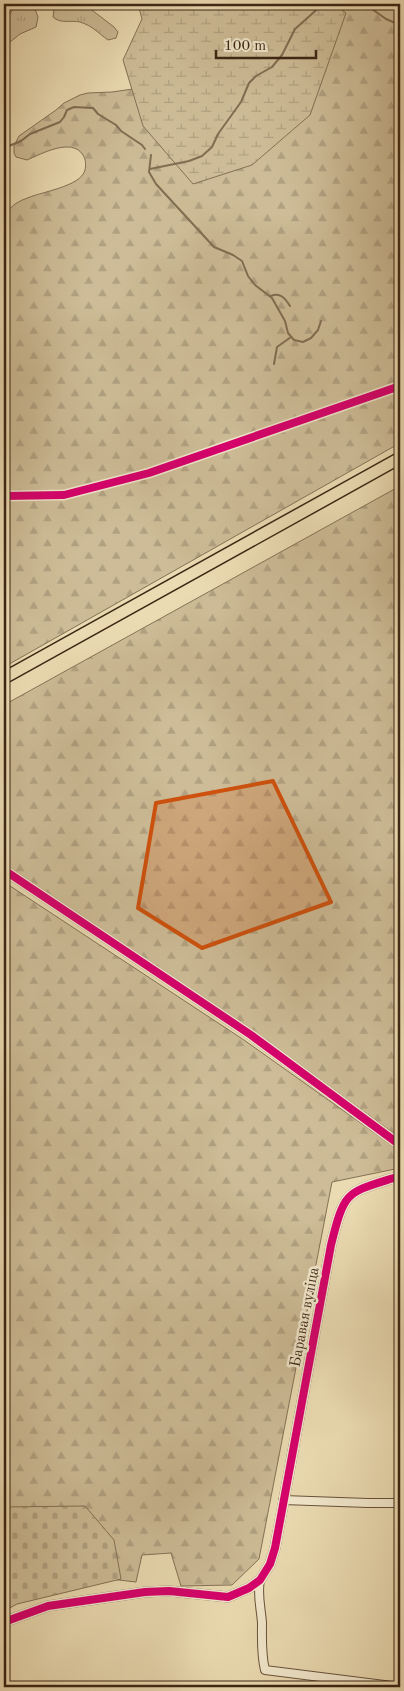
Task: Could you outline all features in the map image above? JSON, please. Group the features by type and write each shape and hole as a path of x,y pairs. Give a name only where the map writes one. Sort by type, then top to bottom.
{"main road":[{"path":"4,678 400,458"}],"street":[{"path":"4,496 64,495 150,473 400,386"},
{"path":"4,870 251,1035 400,1145"},
{"name":"Баравая вуліца","path":"260,1580 273,1557 328,1263 340,1212 348,1197 355,1192 400,1176"},
{"path":"283,1500 400,1503"},
{"path":"4,1622 48,1606 145,1592 169,1591 228,1597 249,1588 260,1580"},
{"path":"260,1580 258,1600 262,1622 262,1656 265,1670 400,1687"}],"highlighted area":[{"path":"273,781 331,902 202,948 138,908 156,803"}],"green space":[{"path":"16,4 33,4 38,17 36,27 20,34 4,47 4,24"},
{"path":"63,4 84,4 114,27 118,32 116,38 108,40 80,22 56,19 53,17 54,9"},
{"path":"138,4 334,4 346,13 310,115 252,165 193,184 143,126 123,60 142,19"},
{"path":"288,4 400,4 400,443 4,667 4,215 22,200 76,181 82,176 86,164 83,155 72,147 56,148 27,160 16,157 14,146 19,136 64,103 88,93 133,89"},
{"path":"400,486 400,1138 257,1034 4,864 4,705"},
{"path":"4,882 244,1040 400,1151 400,1168 332,1182 259,1559 232,1585 181,1586 171,1553 142,1555 136,1582 110,1579 36,1593 4,1608"},
{"path":"85,1506 114,1540 121,1579 17,1604 4,1611 4,1507"}],"waterway":[{"path":"150,169 189,161 202,156 212,147 218,134 241,102 249,83 256,76 272,67 282,55 295,29 323,4"},
{"path":"357,4 372,9 386,19 400,25"},
{"path":"4,148 21,141 30,134 60,122 67,110 74,107 93,108 98,114 116,125 145,149"},
{"path":"400,111 397,123 400,128"},
{"path":"400,136 400,143"},
{"path":"151,155 149,172 156,184 214,247 242,261 248,276 255,285 272,298 285,321 288,333 294,340 303,342 311,338 318,330 321,321"},
{"path":"4,260 6,286"},
{"path":"271,296 282,296 290,306"},
{"path":"274,364 277,347 291,337"}],"cycle path":[{"path":"4,496 64,495 149,473 400,386"},
{"path":"4,870 251,1035 400,1145"},
{"path":"4,1622 48,1606 145,1592 169,1591 228,1597 249,1588 260,1580 270,1564 275,1548 331,1245 340,1213 345,1203 359,1190 400,1176"}]}
